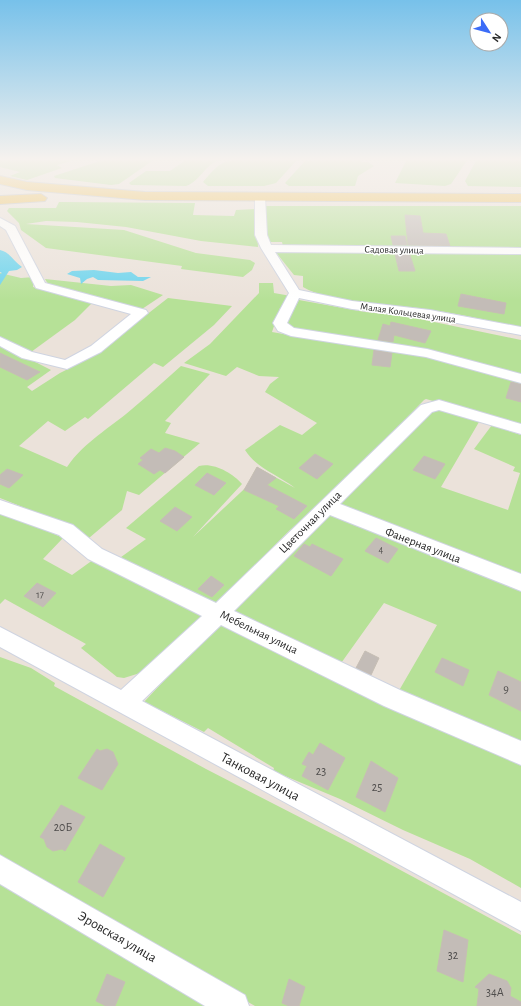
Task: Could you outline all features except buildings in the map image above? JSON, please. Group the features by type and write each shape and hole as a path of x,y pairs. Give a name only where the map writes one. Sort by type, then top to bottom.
{"street":[{"path":"260,206 261,235 267,248 295,293 280,323 283,328 292,332 427,352 521,379"},
{"path":"0,221 11,228 40,285 141,313 96,349 67,365 27,355 0,341"},
{"name":"Садовая улица","path":"267,248 521,251"},
{"name":"Малая Кольцевая улица","path":"295,293 352,305 430,314 521,331"},
{"name":"Цветочная улица","path":"123,703 219,613 427,408 439,405 521,429"},
{"name":"Фанерная улица","path":"326,506 521,583"},
{"name":"Мебельная улица","path":"0,507 66,530 95,554 392,698 521,753"},
{"name":"Танковая улица","path":"0,636 521,917"},
{"name":"Эровская улица","path":"0,869 234,1006"}],"green space":[{"path":"57,206 195,206 193,215 234,216 236,210 256,209 258,247 201,241 126,227 77,222 46,221 26,224 124,230 196,253 250,260 255,263 252,270 243,277 181,269 182,266 46,248 21,230 19,223 7,211 9,208 56,208"},
{"path":"266,206 521,206 521,250 283,246 282,242 269,242 265,235"},
{"path":"274,250 521,253 521,327 437,311 345,300 315,293 303,287 303,276 294,275"},
{"path":"0,273 21,278 34,277 33,287 92,303 75,320 31,352 0,337"},
{"path":"45,279 111,286 131,285 163,295 142,309 48,284"},
{"path":"259,283 273,283 274,293 291,296 283,308 280,308 272,332 328,342 417,352 521,382 521,426 426,399 424,400 360,466 289,531 186,634 140,673 124,678 117,677 81,648 86,644 5,599 0,604 0,512 15,516 63,538 43,559 72,575 104,552 136,584 146,577 117,560 146,539 126,528 199,466 204,465 222,469 242,484 193,537 256,478 253,474 257,467 295,488 261,467 245,450 280,425 302,435 317,423 265,392 270,384 279,377 259,376 237,367 226,376 184,363 210,344 259,293"},
{"path":"168,298 232,306 214,325 163,367 154,363 88,419 85,417 65,431 48,421 19,446 67,467 81,450 132,409 181,366 210,374 165,421 171,423 165,433 200,443 139,495 127,491 122,510 89,538 65,524 0,498 0,344 51,370 27,387 32,391 60,373 88,359"},
{"path":"299,300 365,312 410,317 521,340 521,377 488,367 294,330 286,325"},
{"path":"444,410 479,422 441,487 508,510 520,473 513,471 515,467 474,449 492,425 521,435 521,578 339,505 338,501 432,411"},
{"path":"322,515 335,515 521,588 521,748 397,694 437,625 384,603 339,666 230,610"},
{"path":"218,623 521,762 521,888 470,859 403,830 340,799 273,771 274,768 208,728 204,732 144,702"},
{"path":"0,657 31,668 55,683 54,686 206,769 352,844 521,935 521,1006 255,1006 0,859"},
{"path":"0,882 210,1006 0,1006"}],"water":[{"path":"0,250 7,253 22,267 17,270 9,271 0,285 0,274 2,273 0,272"},
{"path":"94,270 118,273 131,272 138,277 151,277 143,281 98,280 93,277 87,279 81,284 80,278 67,274 72,271"}]}
